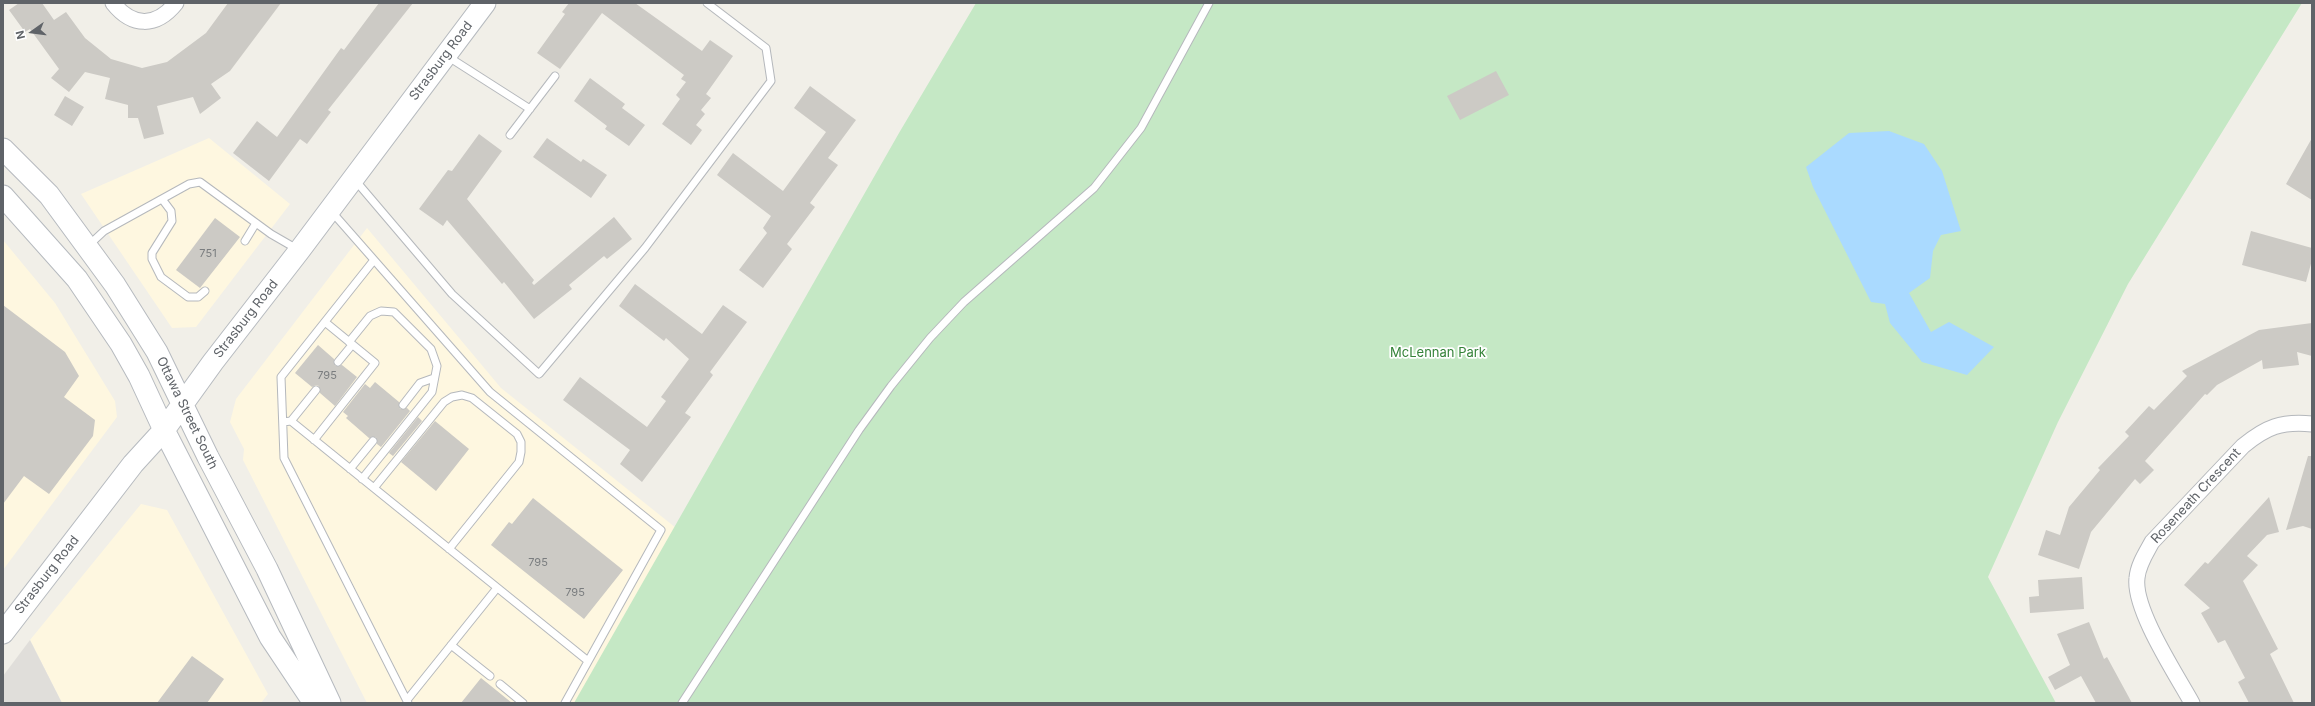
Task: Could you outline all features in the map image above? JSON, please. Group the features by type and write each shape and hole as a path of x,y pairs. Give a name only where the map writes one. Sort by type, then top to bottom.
{"main road":[{"name":"Strasburg Road","path":"5,626 133,464 164,430 213,362 299,251 485,3"},
{"name":"Ottawa Street South","path":"3,149 49,195 115,285 157,352 182,404 267,569 330,703"},
{"name":"Ottawa Street South","path":"3,196 77,279 128,356 164,430 270,637 314,703"}],"street":[{"path":"113,3 130,20 142,22 157,19 168,12 176,3"},
{"name":"Roseneath Crescent","path":"2192,703 2149,624 2138,595 2137,578 2142,560 2152,542 2243,446 2259,433 2274,426 2293,422 2312,424"}],"lane":[{"path":"354,178 452,294 538,374 646,248 772,81 766,48 707,3"},
{"path":"682,703 859,430 891,386 930,338 964,302 1060,220 1094,188 1107,173 1141,128 1209,3"},
{"path":"446,55 530,109"},
{"path":"510,135 555,76"},
{"path":"87,247 104,231 189,184 200,182 256,223 299,251"},
{"path":"162,199 170,211 172,221 152,253 158,271 161,277 188,297 198,297 204,291"},
{"path":"330,210 490,392 661,530 565,703"},
{"path":"245,241 256,223"},
{"path":"374,260 281,377 284,458 408,702 497,588"},
{"path":"338,362 370,316 381,311 394,312 412,328 434,354 437,366 432,392 362,479"},
{"path":"314,440 375,363 324,322"},
{"path":"403,405 420,383 434,378"},
{"path":"283,422 291,421 316,390"},
{"path":"374,488 444,402 452,397 462,395 472,398 517,434 521,442 519,462 449,549"},
{"path":"291,421 588,661"},
{"path":"350,469 374,441"},
{"path":"451,645 490,676"},
{"path":"500,684 523,703"}],"shaded area":[{"path":"209,138 290,204 196,327 172,328 81,194"},
{"path":"367,228 501,388 676,528 575,703 367,703 243,460 244,449 230,422 236,399"},
{"path":"3,240 55,303 115,401 117,417 3,570"},
{"path":"141,504 167,510 268,694 261,703 62,703 30,640"},
{"path":"30,640 62,703 3,703 3,676"}],"green space":[{"name":"McLennan Park","path":"976,3 2302,3 2128,284 2058,422 1988,577 2056,703 574,703 899,133"}],"water":[{"path":"1889,131 1924,144 1942,171 1961,231 1941,235 1933,251 1930,278 1909,293 1931,332 1949,322 1994,347 1967,375 1922,362 1890,323 1885,304 1871,302 1813,187 1806,167 1849,133"}],"building":[{"path":"19,3 42,3 54,20 66,12 85,38 111,59 142,68 167,62 206,33 228,3 281,3 230,71 211,84 221,98 200,114 193,97 157,106 164,134 144,139 138,118 128,118 128,105 105,99 110,78 85,72 69,92 51,78 59,69 30,29 25,32 9,10"},
{"path":"379,3 413,3 328,110 331,112 307,144 300,139 269,181 233,153 257,121 277,137 341,48 344,50"},
{"path":"569,3 635,3 702,51 710,40 733,56 706,94 711,98 701,110 705,114 696,125 702,130 691,145 662,124 680,99 676,95 686,82 681,79 684,75 602,13 560,69 537,53 565,14 562,12"},
{"path":"1496,71 1509,95 1460,120 1447,96"},
{"path":"590,78 625,104 622,108 645,125 629,146 605,129 607,126 574,101"},
{"path":"810,86 856,120 828,158 838,165 810,203 815,207 787,244 792,249 763,288 739,270 767,233 763,228 771,216 717,175 733,153 783,191 826,132 794,108"},
{"path":"65,96 84,107 72,126 54,115"},
{"path":"479,134 502,151 467,199 534,280 532,283 534,285 614,217 632,239 607,259 604,256 569,285 572,289 534,319 504,282 502,284 447,220 443,226 419,209 448,170 452,171"},
{"path":"547,138 581,162 583,159 607,175 591,198 533,157"},
{"path":"2312,138 2312,200 2286,184"},
{"path":"215,218 240,237 200,288 176,270"},
{"path":"2251,231 2312,248 2312,260 2306,282 2242,265"},
{"path":"635,284 702,334 723,305 747,322 710,372 713,375 685,413 691,417 642,482 620,464 630,450 563,400 580,377 647,427 666,401 661,397 689,359 666,338 664,341 619,306"},
{"path":"3,305 65,352 79,376 64,397 95,420 93,436 49,494 24,476 3,504"},
{"path":"2312,323 2312,356 2297,352 2299,365 2263,369 2262,360 2217,385 2207,395 2205,394 2145,461 2154,470 2140,484 2135,479 2091,532 2079,569 2038,555 2046,530 2060,535 2069,507 2100,470 2098,468 2129,436 2125,432 2149,406 2154,410 2187,376 2182,371 2259,330"},
{"path":"318,345 334,359 335,366 342,365 357,377 335,406 320,393 319,386 316,385 312,387 295,373"},
{"path":"375,382 399,402 400,409 407,408 410,411 381,447 377,444 376,437 369,438 346,418 348,416 343,412 365,384 370,388"},
{"path":"418,417 422,421 393,456 389,453"},
{"path":"435,421 469,449 436,491 401,462"},
{"path":"2308,456 2312,456 2312,529 2303,526 2286,530"},
{"path":"2269,497 2279,532 2267,535 2247,556 2258,565 2243,581 2278,649 2270,654 2294,703 2249,703 2238,682 2245,678 2225,640 2218,643 2201,613 2210,608 2184,585 2205,562 2208,564"},
{"path":"533,498 623,570 584,619 491,545 509,522 512,524"},
{"path":"2082,577 2084,609 2030,613 2029,597 2039,596 2038,580"},
{"path":"2089,622 2104,659 2107,657 2132,703 2096,703 2081,676 2055,690 2048,677 2070,665 2057,634"},
{"path":"192,656 224,679 207,703 157,703"},
{"path":"481,678 491,686 512,703 461,703"}]}
